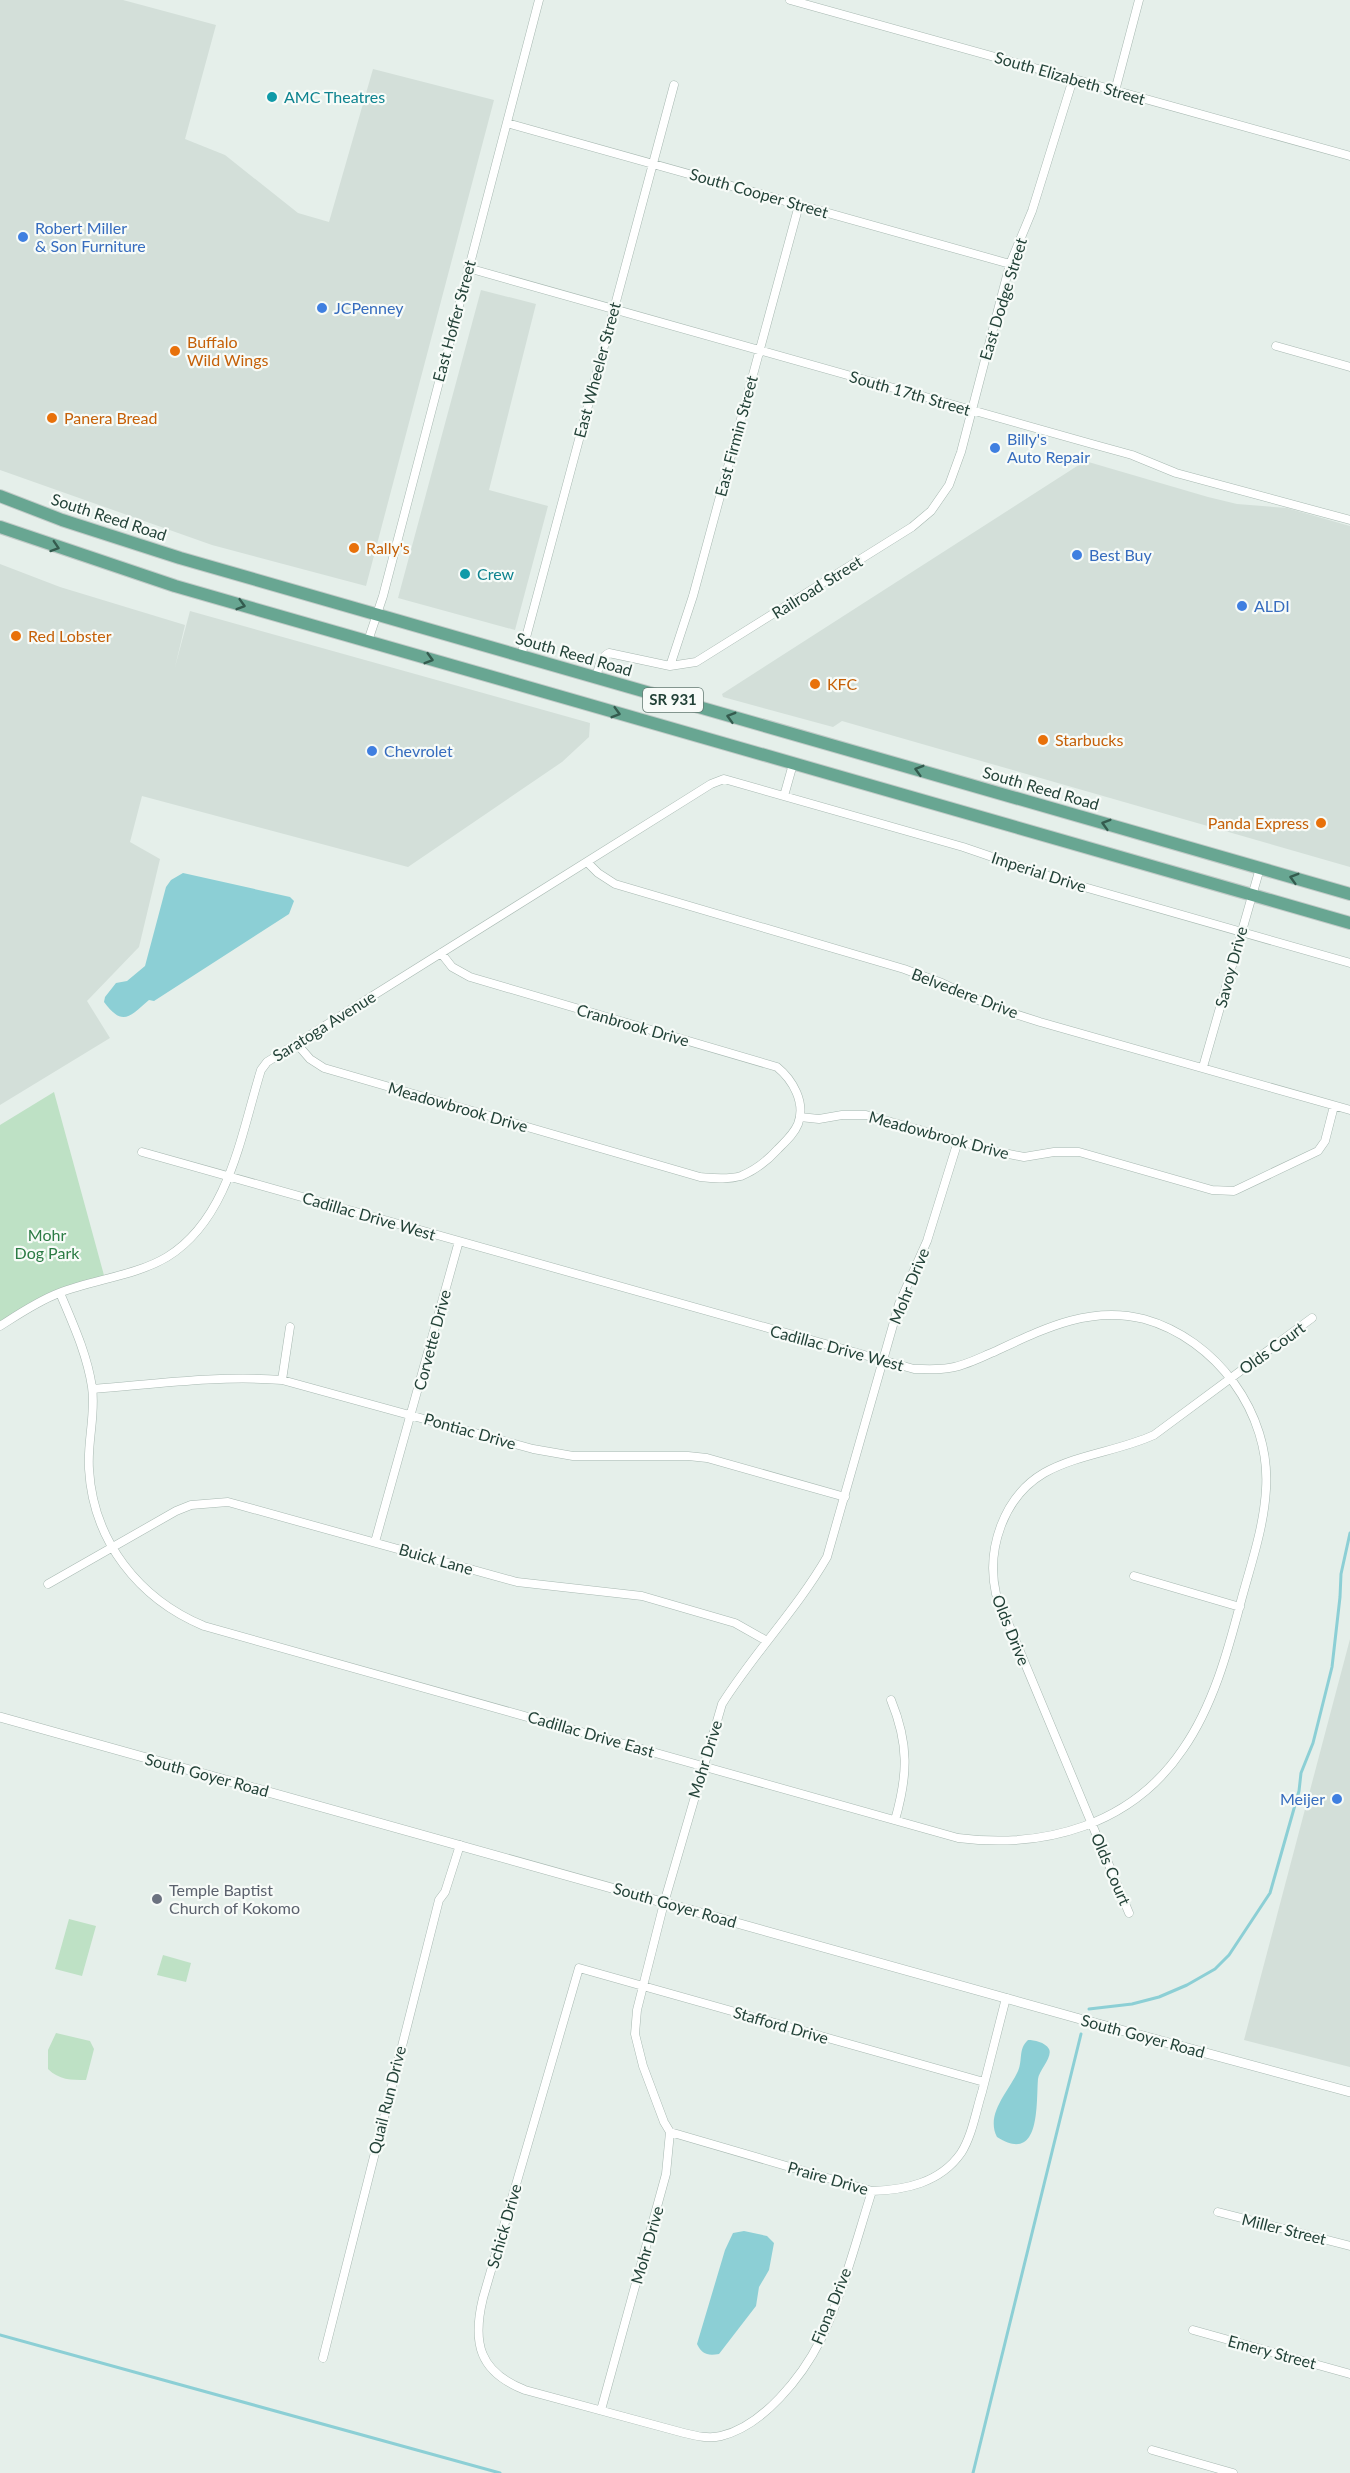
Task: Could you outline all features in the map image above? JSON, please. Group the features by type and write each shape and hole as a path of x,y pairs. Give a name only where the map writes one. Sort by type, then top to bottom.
{"main road":[{"name":"South Reed Road","path":"0,496 62,520 180,558 1350,894"},
{"name":"SR 931","path":"0,527 175,586 1350,923"}],"street":[{"name":"East Hoffer Street","path":"368,641 377,615 539,0"},
{"name":"South Elizabeth Street","path":"790,0 1350,156"},
{"path":"1115,91 1139,0"},
{"name":"East Dodge Street","path":"949,485 961,452 1010,264 1032,211 1073,79"},
{"name":"East Wheeler Street","path":"521,656 674,85"},
{"name":"South Cooper Street","path":"507,123 1010,264"},
{"name":"East Firmin Street","path":"670,666 693,596 799,205"},
{"name":"South 17th Street","path":"468,268 1132,455 1176,473 1350,520"},
{"path":"1276,346 1350,367"},
{"name":"Railroad Street","path":"670,666 696,662 849,568 924,516 945,493 949,485"},
{"path":"596,677 601,661 609,653 670,666"},
{"path":"784,796 794,764"},
{"name":"Saratoga Avenue","path":"0,1326 60,1293 141,1268 168,1257 202,1227 218,1202 229,1177 261,1070 267,1062 711,784 724,779 728,780"},
{"name":"Imperial Drive","path":"728,780 963,847 1063,881 1350,963"},
{"name":"Belvedere Drive","path":"587,862 598,873 615,884 904,969 942,983 993,1007 1350,1110"},
{"name":"Savoy Drive","path":"1203,1067 1260,868"},
{"name":"Cranbrook Drive","path":"441,953 452,967 470,977 777,1067 795,1086 801,1109 800,1117"},
{"name":"Meadowbrook Drive","path":"297,1044 310,1059 324,1068 700,1177 721,1179 741,1176 767,1161 792,1134 800,1117 819,1119 842,1114 866,1115 1024,1157 1054,1152 1079,1152 1212,1190 1234,1191 1318,1151 1325,1142 1334,1106"},
{"name":"Mohr Drive","path":"601,2410 666,2174 670,2132 643,2066 635,2034 637,2010 702,1766 722,1704 739,1676 813,1581 827,1557 899,1304 927,1241 958,1141"},
{"name":"Cadillac Drive West","path":"142,1152 914,1369 950,1368 972,1361 1058,1323 1086,1316 1118,1315 1144,1319 1181,1334 1206,1351 1232,1377 1252,1413 1261,1441 1267,1488 1262,1521 1240,1607"},
{"name":"Corvette Drive","path":"375,1542 459,1241"},
{"name":"Cadillac Drive East","path":"60,1293 84,1349 93,1389 89,1469 95,1504 111,1548 133,1578 160,1602 204,1626 958,1838 990,1842 1032,1840 1092,1824 1127,1804 1157,1780 1184,1749 1203,1715 1221,1669 1240,1607"},
{"name":"Olds Court","path":"1232,1377 1312,1318"},
{"path":"282,1380 290,1327"},
{"name":"Pontiac Drive","path":"93,1389 255,1377 282,1380 533,1449 573,1456 707,1458 845,1497"},
{"name":"Olds Drive","path":"1092,1824 996,1594 992,1578 993,1558 1000,1525 1024,1490 1044,1473 1154,1435 1232,1377"},
{"name":"Buick Lane","path":"48,1584 176,1511 212,1501 228,1502 517,1582 642,1596 735,1623 767,1641"},
{"path":"1134,1576 1240,1607"},
{"path":"891,1701 901,1726 906,1755 904,1783 895,1820"},
{"name":"South Goyer Road","path":"0,1717 1350,2092"},
{"name":"Olds Court","path":"1092,1824 1130,1913"},
{"name":"Quail Run Drive","path":"323,2358 413,1994 439,1900 445,1892 460,1845"},
{"name":"Stafford Drive","path":"579,1968 984,2082"},
{"name":"Schick Drive","path":"579,1968 483,2298 477,2330 482,2357 510,2384 601,2410"},
{"name":"Praire Drive","path":"670,2132 872,2191 897,2190 920,2184 944,2170 961,2152 972,2127 1006,1998"},
{"name":"Fiona Drive","path":"601,2410 702,2437 720,2436 746,2426 768,2409 796,2377 820,2340 846,2272 872,2191"},
{"name":"Miller Street","path":"1218,2212 1350,2246"},
{"name":"Emery Street","path":"1193,2330 1350,2374"},
{"path":"1152,2450 1233,2473"}],"shaded area":[{"path":"0,0 123,0 216,25 185,139 225,155 298,213 329,222 373,69 494,100 366,586 212,545 0,470"},
{"path":"481,290 536,304 489,490 548,506 515,630 398,598"},
{"path":"1085,461 1208,497 1237,504 1287,508 1350,526 1350,867 842,721 833,727 723,697 722,694"},
{"path":"0,564 60,587 185,625 175,667 190,611 590,723 589,737 562,762 408,867 142,796 130,842 160,859 139,947 87,1001 110,1038 0,1105"},
{"path":"1350,1639 1350,2067 1244,2040"}],"green space":[{"name":"Mohr Dog Park","path":"54,1092 105,1279 60,1293 0,1326 0,1125"},
{"path":"69,1919 96,1926 82,1976 55,1969"},
{"path":"163,1955 191,1963 186,1982 157,1975"},
{"path":"56,2033 90,2041 94,2049 86,2080 61,2077 48,2069 48,2050"}],"water":[{"path":"183,873 290,897 294,901 289,914 154,1001 149,1000 126,1017 116,1015 104,1002 105,997 116,983 127,981 145,966 166,887 171,880"},
{"path":"1028,2040 1042,2043 1050,2052 1038,2079 1036,2116 1029,2138 1022,2143 1011,2144 997,2137 994,2120 996,2111 1018,2071 1023,2047"},
{"path":"744,2231 767,2236 774,2243 769,2270 759,2287 756,2306 719,2354 708,2354 703,2352 697,2344 725,2250 733,2233"}],"waterway":[{"path":"1089,2009 1132,2004 1159,1997 1215,1969 1229,1955 1270,1893 1299,1791 1301,1773 1313,1743 1332,1667 1341,1574 1350,1533"},
{"path":"973,2473 1081,2034"},
{"path":"0,2335 500,2473"}],"place":[{"name":"AMC Theatres","path":"272,97"},
{"name":"Robert Miller & Son Furniture","path":"23,237"},
{"name":"JCPenney","path":"322,308"},
{"name":"Buffalo Wild Wings","path":"175,351"},
{"name":"Panera Bread","path":"52,418"},
{"name":"Billy's Auto Repair","path":"995,448"},
{"name":"Rally's","path":"354,548"},
{"name":"Best Buy","path":"1077,555"},
{"name":"Crew","path":"465,574"},
{"name":"ALDI","path":"1242,606"},
{"name":"Red Lobster","path":"16,636"},
{"name":"KFC","path":"815,684"},
{"name":"Starbucks","path":"1043,740"},
{"name":"Chevrolet","path":"372,751"},
{"name":"Panda Express","path":"1321,823"},
{"name":"Meijer","path":"1337,1799"},
{"name":"Temple Baptist Church of Kokomo","path":"157,1899"}]}
